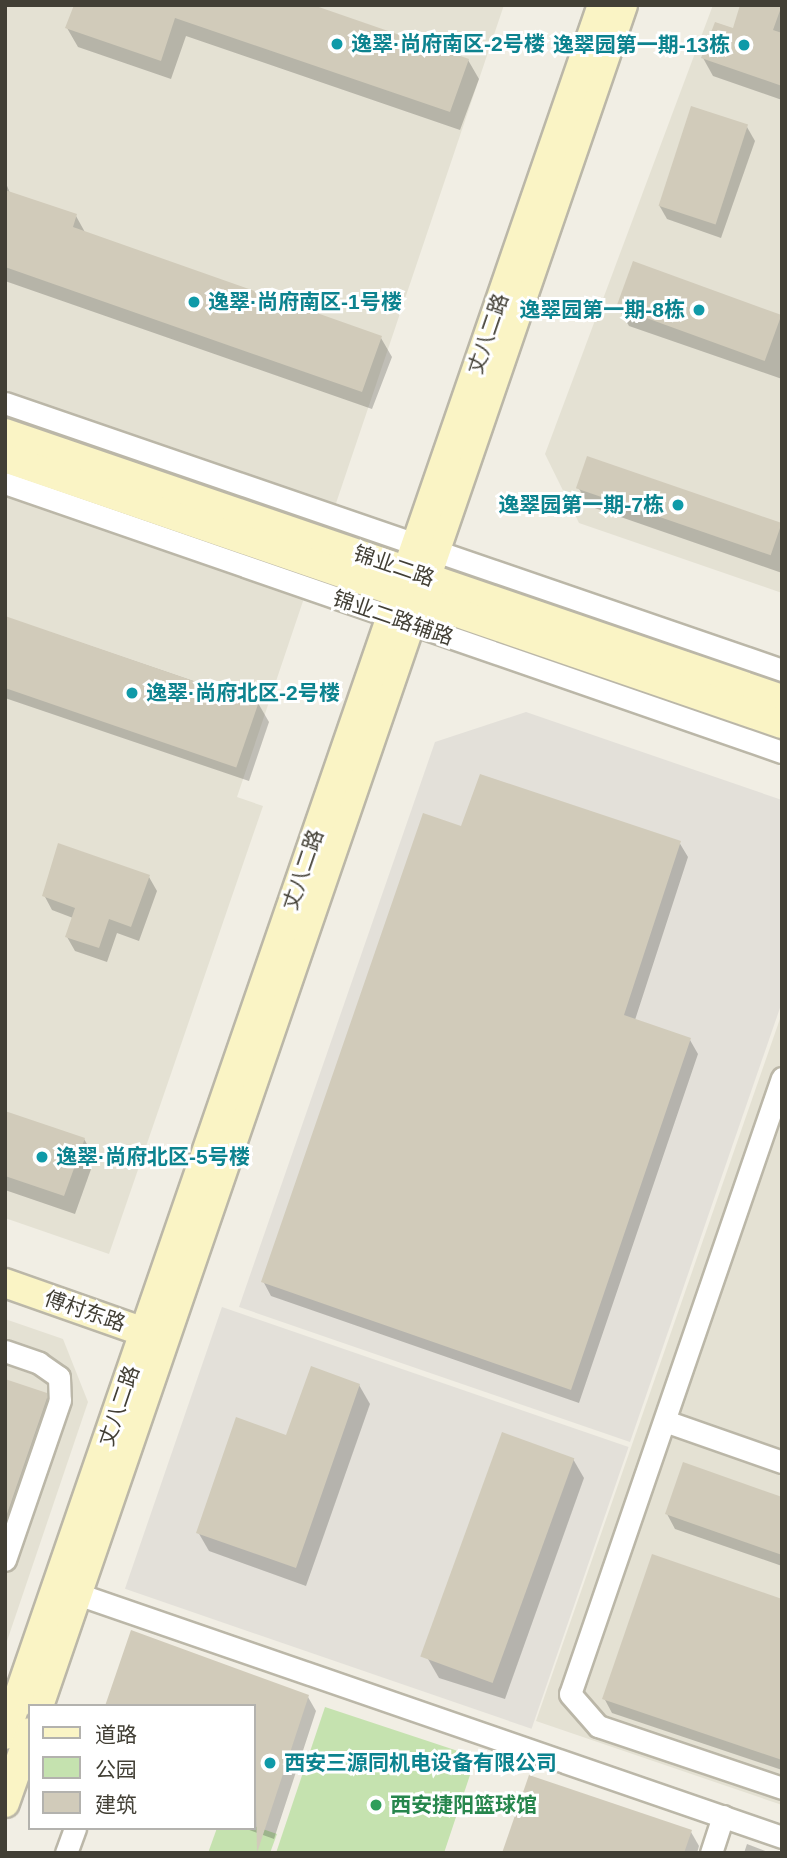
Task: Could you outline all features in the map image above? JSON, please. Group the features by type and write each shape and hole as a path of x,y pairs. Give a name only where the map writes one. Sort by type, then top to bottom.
{"street":[{"name":"丈八二路","path":"5,1735 67,1591 412,585 602,5"},
{"name":"丈八二路","path":"412,585 623,5"},
{"name":"锦业二路辅路","path":"5,403 782,752"},
{"name":"锦业二路","path":"5,433 782,724"},
{"name":"锦业二路","path":"5,458 782,699"},
{"name":"锦业二路辅路","path":"5,483 412,585 782,670"},
{"path":"782,1078 570,1694 598,1726 782,1788"},
{"name":"傅村东路","path":"5,1283 154,1336"},
{"path":"5,1351 39,1363 59,1377 60,1400 5,1560"},
{"path":"665,1421 782,1462"},
{"name":"丈八二路","path":"39,1704 67,1591"},
{"path":"67,1591 782,1837"},
{"path":"5,1803 28,1737"},
{"path":"711,1853 723,1816"},
{"path":"66,1853 74,1830"}],"shaded area":[{"path":"5,5 504,5 237,797 263,806 109,1254 5,1218"},
{"path":"713,5 782,5 782,593 579,523 545,454"},
{"path":"526,712 782,800 782,1002 630,1442 239,1307 435,742"},
{"path":"782,1013 782,1805 536,1721"},
{"path":"222,1307 629,1447 532,1729 125,1589"},
{"path":"5,1319 63,1339 88,1402 5,1647"}],"green space":[{"name":"西安捷阳篮球馆","path":"325,1707 476,1757 444,1853 276,1853"},
{"path":"256,1827 277,1834 270,1853 208,1853 216,1830 256,1830"}],"building":[{"name":"逸翠·尚府南区-2号楼","path":"74,5 313,5 469,59 450,112 175,18 161,61 65,28"},
{"name":"逸翠园第一期-13栋","path":"740,5 782,5 773,30 782,33 782,86 701,58 715,22 733,28"},
{"path":"691,106 748,125 716,224 659,206"},
{"name":"逸翠·尚府南区-1号楼","path":"5,190 77,214 73,227 382,336 362,392 5,267"},
{"name":"逸翠园第一期-8栋","path":"633,261 781,315 765,361 616,307"},
{"name":"逸翠园第一期-7栋","path":"587,456 782,523 771,555 576,488"},
{"name":"逸翠·尚府北区-2号楼","path":"5,616 258,703 236,768 5,688"},
{"path":"480,774 681,841 624,1015 691,1038 571,1390 261,1282 423,813 461,826"},
{"path":"58,843 150,875 131,927 109,919 99,948 65,937 75,908 42,896"},
{"name":"逸翠·尚府北区-5号楼","path":"5,1111 85,1138 64,1196 5,1176"},
{"path":"311,1366 360,1384 296,1568 196,1533 236,1417 286,1435"},
{"path":"5,1379 47,1393 7,1514"},
{"path":"502,1432 574,1458 493,1683 420,1657"},
{"path":"683,1462 782,1497 782,1555 665,1514"},
{"path":"652,1554 782,1599 782,1760 602,1699"},
{"name":"西安三源同机电设备有限公司","path":"131,1630 309,1695 257,1853 256,1704 106,1704"},
{"path":"529,1775 692,1830 684,1853 502,1853"}],"place":[{"name":"逸翠·尚府南区-2号楼","path":"337,44"},
{"name":"逸翠园第一期-13栋","path":"744,45"},
{"name":"逸翠·尚府南区-1号楼","path":"194,302"},
{"name":"逸翠园第一期-8栋","path":"699,310"},
{"name":"逸翠园第一期-7栋","path":"678,505"},
{"name":"逸翠·尚府北区-2号楼","path":"132,693"},
{"name":"逸翠·尚府北区-5号楼","path":"42,1157"},
{"name":"西安三源同机电设备有限公司","path":"270,1763"},
{"name":"西安捷阳篮球馆","path":"376,1805"}]}
